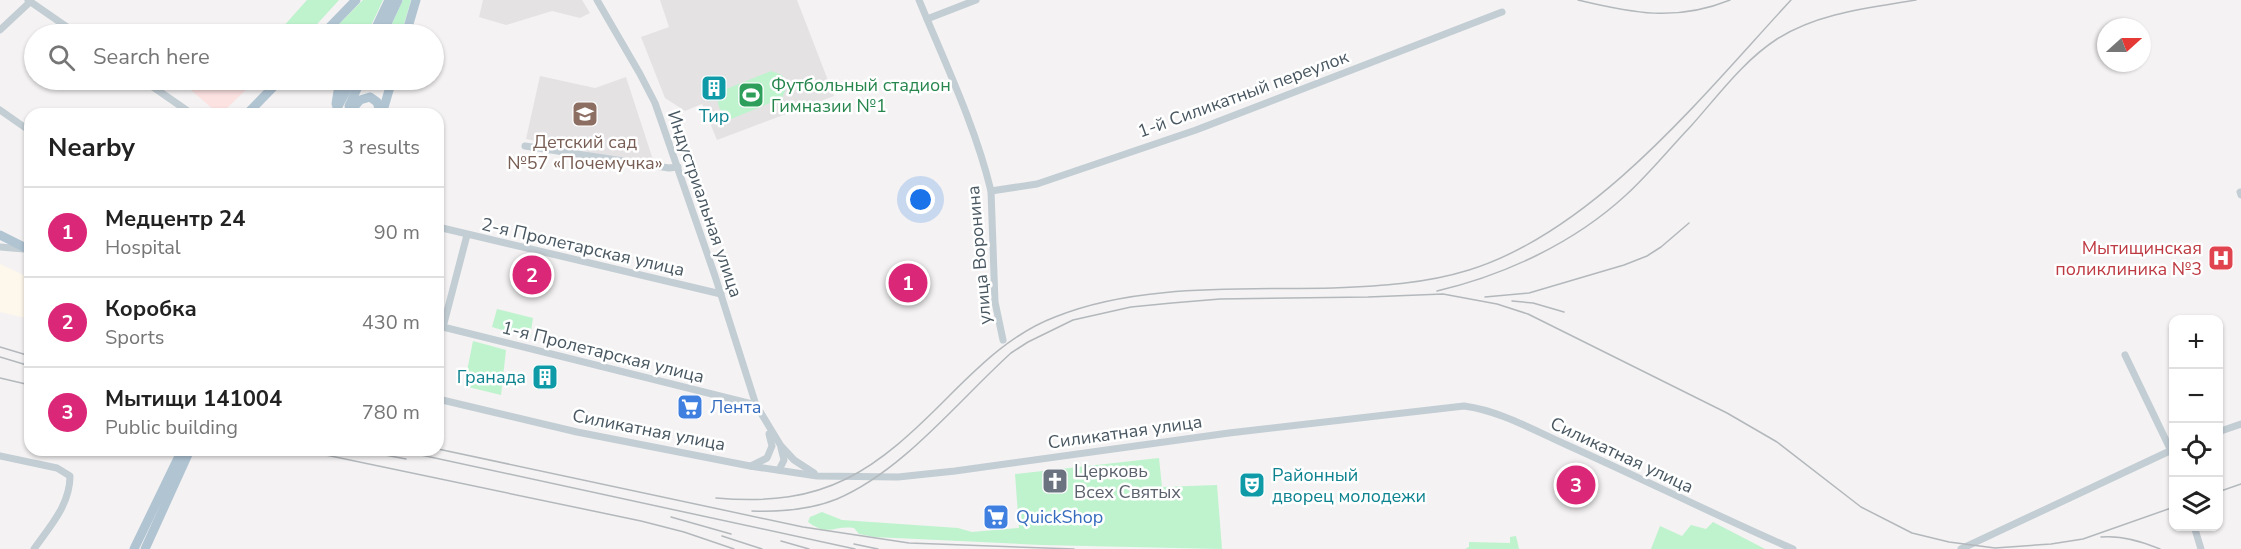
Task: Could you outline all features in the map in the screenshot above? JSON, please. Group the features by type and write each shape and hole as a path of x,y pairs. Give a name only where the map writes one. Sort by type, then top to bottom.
{"main road":[{"path":"333,24 356,0"},
{"path":"378,24 389,0"},
{"path":"387,24 398,0"},
{"path":"409,24 416,0"},
{"path":"253,108 270,90"},
{"path":"335,108 338,90"},
{"path":"337,108 347,90"},
{"path":"349,108 357,90"},
{"path":"383,108 389,90"},
{"path":"352,108 356,102 367,97 377,102 379,108"},
{"path":"0,235 24,247"},
{"path":"145,549 180,456"},
{"path":"134,549 187,456"}],"street":[{"name":"Индустриальная улица","path":"597,0 655,104 721,294 756,405 781,446 794,460 818,476"},
{"name":"улица Воронина","path":"919,0 981,149 991,191 995,302 1003,340"},
{"path":"927,19 976,0"},
{"path":"0,30 29,1 62,24"},
{"name":"1-й Силикатный переулок","path":"991,191 1037,184 1196,130 1502,12"},
{"path":"157,90 183,108"},
{"path":"0,110 24,127"},
{"path":"525,146 669,168 678,167"},
{"name":"2-я Пролетарская улица","path":"444,229 721,294"},
{"name":"1-я Пролетарская улица","path":"444,323 467,235"},
{"path":"0,247 24,249"},
{"name":"1-я Пролетарская улица","path":"444,327 756,405"},
{"path":"2126,355 2169,444"},
{"name":"Силикатная улица","path":"444,400 577,432 750,466 818,476 898,477 1219,434 1464,406 1502,415 1793,549"},
{"path":"2223,430 2241,424"},
{"name":"Индустриальная улица","path":"750,466 767,458 772,446 767,426"},
{"path":"779,470 784,460 781,446"},
{"path":"1961,549 2169,454"},
{"path":"0,456 57,468 70,476 70,490 65,502 34,549"},
{"path":"2196,531 2201,549"}],"shaded area":[{"path":"483,0 582,0 590,13 580,18 552,11 506,25 479,17"},
{"path":"660,0 797,0 834,96 717,140 702,104 685,111 665,98 641,37 669,27"},
{"name":"Детский сад №57 «Почемучка»","path":"540,76 595,88 626,77 655,166 526,139"},
{"path":"191,90 246,90 227,108 212,108"},
{"path":"0,264 24,275 24,318 0,312"}],"green space":[{"path":"307,0 339,0 317,24 286,24"},
{"path":"363,0 383,0 372,24 339,24"},
{"path":"403,0 411,0 404,24 392,24"},
{"name":"Футбольный стадион Гимназии №1","path":"771,71 782,75 787,87 782,98 731,119 721,111 718,105 719,92"},
{"path":"497,309 533,318 530,338 492,327"},
{"path":"473,341 506,350 501,395 464,386"},
{"path":"1159,458 1162,487 1217,485 1222,549 1042,545 874,537 859,534 854,528 826,530 808,522 810,517 822,512 842,520 958,528 972,532 1019,528 1015,474"},
{"path":"1713,522 1765,549 1651,549 1660,526 1682,536 1691,525 1706,529"},
{"path":"1516,536 1519,549 1465,549 1469,547 1469,542 1510,543 1510,537"}],"railway":[{"path":"1578,0 1617,9 1654,13 1691,11 1730,0"},
{"path":"716,498 755,500 789,497 819,490 846,479 872,464 897,445 998,350 1040,324 1087,306 1121,298 1192,290 1333,288 1401,284 1452,275 1515,251 1560,225 1645,156 1791,0"},
{"path":"1437,291 1488,276 1538,255 1606,212 1643,179 1742,69 1777,39 1826,17 1916,0"},
{"path":"1485,297 1529,293 1624,265 1647,256 1661,247 1689,223"},
{"path":"752,511 785,511 816,506 861,487 885,471 929,434 1011,353 1073,320 1131,307 1220,299 1443,294 1497,304 1528,314 1727,413 1777,442 1861,507 1912,533 1949,542 1995,548 2051,544 2083,539 2169,509"},
{"path":"1512,301 1533,303 1564,312"},
{"path":"0,347 24,354"},
{"path":"0,357 24,364"},
{"path":"0,378 24,384"},
{"path":"444,450 803,527 909,543 1074,549"},
{"path":"331,456 641,521 684,532 734,549"},
{"path":"390,456 406,459"},
{"path":"426,456 855,549"},
{"path":"2223,490 2241,484"},
{"path":"671,517 731,534"},
{"path":"722,536 762,549"},
{"path":"2101,537 2131,539 2160,549"},
{"path":"781,541 809,549"},
{"path":"854,544 878,549"}],"place":[{"name":"Тир","path":"714,88"},
{"name":"Футбольный стадион Гимназии №1","path":"751,95"},
{"name":"Детский сад №57 «Почемучка»","path":"585,114"},
{"name":"Мытищинская поликлиника №3","path":"2221,258"},
{"name":"Коробка","path":"532,275"},
{"name":"Медцентр 24","path":"908,283"},
{"name":"Гранада","path":"545,377"},
{"name":"Лента","path":"690,407"},
{"name":"Церковь Всех Святых","path":"1055,481"},
{"name":"Районный дворец молодежи","path":"1252,485"},
{"name":"Мытищи 141004","path":"1576,485"},
{"name":"QuickShop","path":"996,517"}]}
